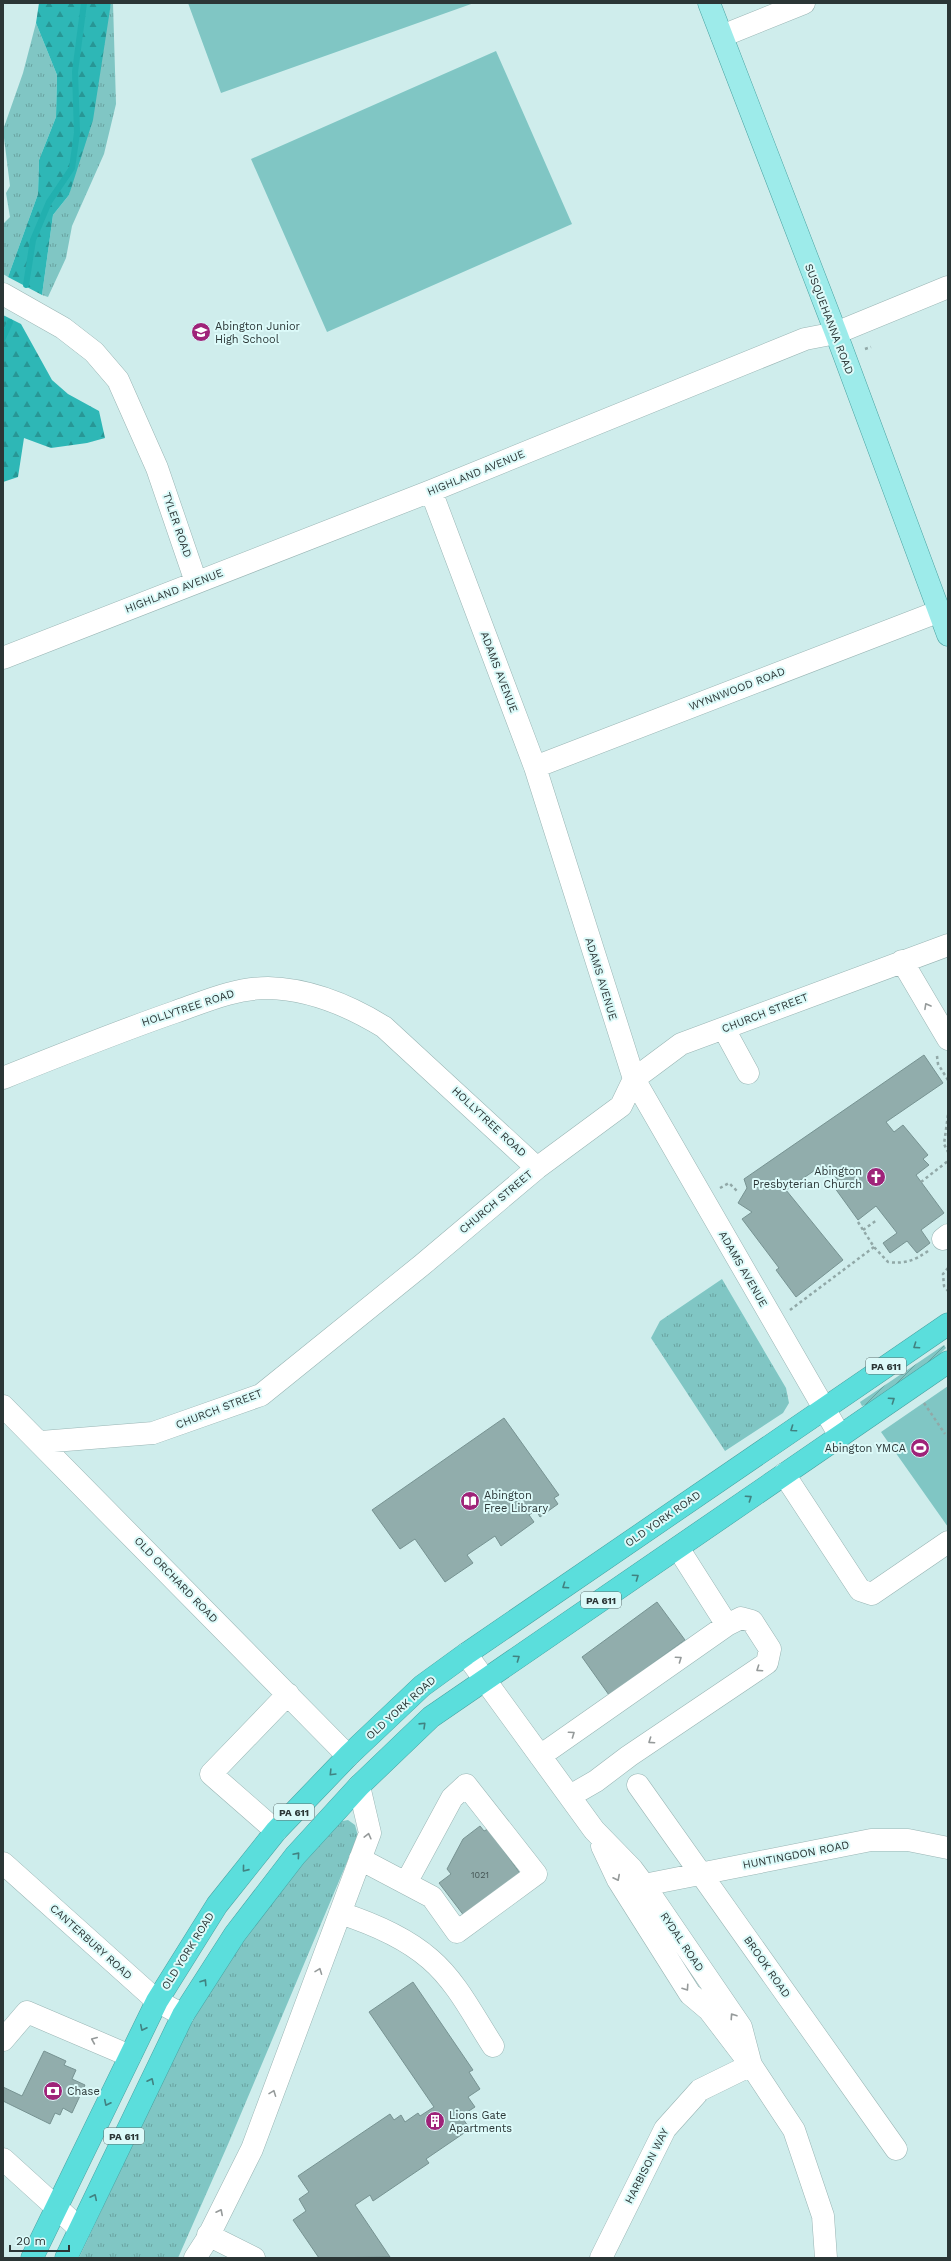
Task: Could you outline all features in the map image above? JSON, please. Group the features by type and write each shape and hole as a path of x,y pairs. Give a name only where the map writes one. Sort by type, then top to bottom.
{"highway":[{"name":"OLD YORK ROAD","path":"32,2258 157,2001 218,1904 276,1831 348,1756 422,1686 466,1654 948,1324"},
{"name":"PA 611","path":"66,2258 79,2228 183,2015 249,1916 296,1856 359,1786 431,1717 948,1362"}],"main road":[{"name":"SUSQUEHANNA ROAD","path":"709,3 836,333 945,624"}],"street":[{"path":"722,36 804,3"},
{"name":"HIGHLAND AVENUE","path":"3,658 431,491 805,340 836,333 948,287"},
{"name":"TYLER ROAD","path":"3,294 63,328 94,352 118,380 157,468 196,582"},
{"name":"ADAMS AVENUE","path":"431,491 535,767 634,1079 738,1261 825,1407 840,1436"},
{"name":"WYNNWOOD ROAD","path":"535,767 945,624"},
{"name":"CHURCH STREET","path":"41,1442 153,1433 261,1395 416,1270 537,1168 620,1106 634,1079 681,1044 948,945"},
{"path":"902,961 948,1039"},
{"name":"HOLLYTREE ROAD","path":"3,1078 130,1027 234,991 268,988 305,992 360,1012 384,1027 408,1046 537,1168"},
{"path":"724,1029 748,1073"},
{"name":"OLD ORCHARD ROAD","path":"3,1406 41,1442 348,1756"},
{"path":"784,1474 860,1590 872,1594 948,1542"},
{"path":"678,1548 727,1625"},
{"path":"540,1756 727,1625 741,1618 752,1621 770,1649 767,1663 629,1756 596,1781 570,1796"},
{"name":"RYDAL ROAD","path":"466,1654 594,1830 618,1880 660,1949 690,1994 709,2010 751,2065 794,2130 823,2216 826,2258"},
{"path":"276,1831 211,1774 288,1694"},
{"path":"360,1859 432,1897 457,1932 536,1874 466,1785 452,1798 406,1883"},
{"name":"BROOK ROAD","path":"638,1785 896,2149"},
{"path":"195,2258 252,2149 370,1833 359,1786"},
{"name":"RYDAL ROAD","path":"594,1830 632,1868 741,2027 751,2065"},
{"name":"HUNTINGDON ROAD","path":"644,1885 871,1840 908,1840 948,1848"},
{"name":"CANTERBURY ROAD","path":"3,1863 157,2001 183,2015"},
{"path":"340,1913 380,1927 430,1959 460,1994 493,2046"},
{"path":"660,1949 680,1938"},
{"path":"3,2040 27,2012 130,2056"},
{"name":"HARBISON WAY","path":"601,2258 665,2130 700,2090 751,2065"},
{"path":"3,2158 79,2228"},
{"path":"208,2235 254,2258"}],"path":[{"path":"865,349 871,347"},
{"path":"948,1115 944,1144 948,1152"},
{"path":"921,1182 948,1161"},
{"path":"729,1183 737,1191"},
{"path":"863,1230 878,1220"},
{"path":"858,1222 874,1247 888,1262 902,1264 917,1258 946,1237"},
{"path":"785,1314 874,1247"},
{"path":"948,1268 943,1274 944,1286 948,1291"},
{"path":"925,1404 945,1434"}],"green space":[{"path":"39,3 111,3 93,120 69,195 53,215 42,295 8,277 38,194 39,160 56,117 57,75 36,23"},
{"path":"111,3 113,3 116,104 104,154 72,226 66,258 48,297 42,295 53,215 69,195"},
{"path":"188,3 474,3 221,93"},
{"path":"36,23 57,75 56,117 39,160 38,194 8,277 3,274 3,224 10,217 6,193 10,186 3,130 23,73"},
{"path":"496,51 572,224 327,332 251,159"},
{"path":"3,315 21,324 52,380 68,394 99,411 105,438 87,443 51,448 24,438 18,477 3,482"},
{"path":"722,1279 786,1388 789,1403 783,1413 725,1451 651,1338 660,1321"},
{"path":"944,1345 946,1348 934,1360 872,1403 862,1406 860,1402"},
{"name":"Abington YMCA","path":"948,1386 948,1527 881,1432"},
{"path":"348,1820 355,1825 358,1836 229,2142 178,2258 79,2258 188,2027 235,1952 305,1859 337,1822"}],"building":[{"name":"Abington Presbyterian Church","path":"924,1055 943,1083 886,1122 894,1132 903,1125 928,1155 923,1159 929,1165 916,1175 944,1213 921,1230 930,1243 917,1253 907,1241 890,1253 883,1243 897,1233 876,1206 858,1220 832,1184 838,1180 824,1164 786,1190 843,1260 796,1297 776,1270 779,1268 742,1219 752,1212 738,1203 747,1188 744,1179"},
{"name":"Abington Free Library","path":"504,1418 559,1495 554,1498 558,1504 540,1517 536,1510 529,1515 534,1522 501,1546 495,1536 467,1555 473,1563 445,1582 415,1539 400,1549 372,1510"},
{"path":"657,1602 685,1640 609,1695 582,1657"},
{"path":"480,1826 484,1831 488,1829 522,1876 465,1917 439,1883 451,1874 447,1869 463,1839"},
{"name":"Lions Gate Apartments","path":"413,1982 473,2070 469,2072 480,2089 468,2097 475,2107 461,2116 470,2129 426,2159 429,2163 373,2201 370,2195 355,2205 390,2257 319,2258 293,2220 306,2211 299,2199 309,2192 298,2176 390,2114 394,2120 401,2115 405,2122 418,2113 420,2116 434,2107 369,2012"},
{"name":"Chase","path":"44,2051 66,2061 64,2065 76,2070 72,2079 85,2085 72,2113 63,2108 60,2115 55,2113 50,2124 3,2101 3,2087 22,2096"}],"waterway":[{"path":"26,285 33,240 49,202 72,168 77,133 75,72 84,3"},
{"path":"3,338 10,322"}],"place":[{"name":"Abington Junior High School","path":"201,332"},
{"name":"Abington Presbyterian Church","path":"876,1177"},
{"name":"Abington YMCA","path":"920,1448"},
{"name":"Abington Free Library","path":"470,1501"},
{"name":"Chase","path":"53,2091"},
{"name":"Lions Gate Apartments","path":"435,2121"}]}
